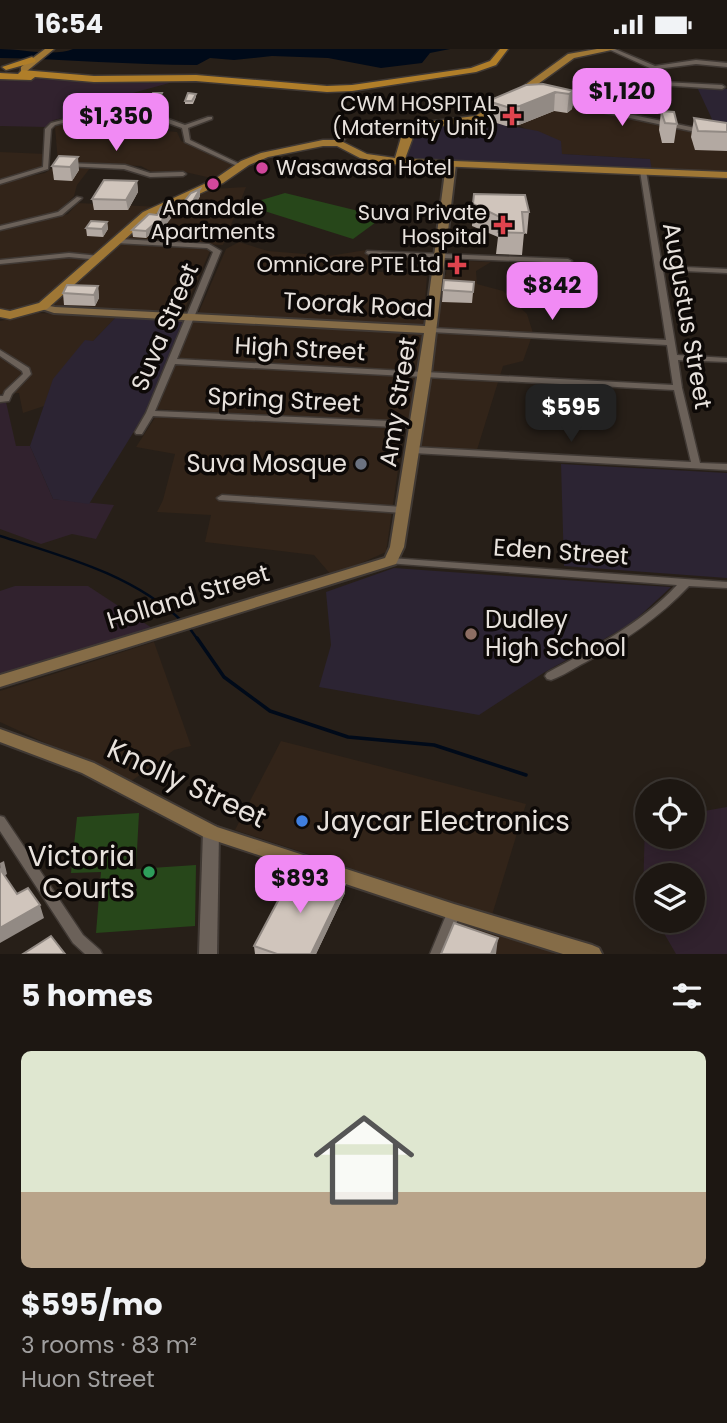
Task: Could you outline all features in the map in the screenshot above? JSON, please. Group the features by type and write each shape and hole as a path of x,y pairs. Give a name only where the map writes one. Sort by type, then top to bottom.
{"highway":[{"path":"10,71 65,77 196,78 327,89 352,88 473,70 493,62 504,49"},
{"path":"10,71 34,60 34,67 46,74"},
{"path":"10,71 65,77"},
{"path":"10,71 65,77"}],"main road":[{"path":"10,71 50,49"},
{"path":"399,161 407,134 413,126 477,119 519,94 571,56 612,49"},
{"path":"3,315 43,306 147,214 219,181 235,161 305,146 339,143 363,156 399,161 727,175"},
{"name":"Amy Street","path":"391,561 397,547 425,375 451,164"},
{"name":"Toorak Road","path":"43,306 54,310 430,330"},
{"name":"Holland Street","path":"0,681 391,561"},
{"name":"Knolly Street","path":"0,735 88,768 211,832 592,954"}],"street":[{"path":"612,49 654,68 689,62 727,65"},
{"path":"654,68 659,82 665,85 722,87"},
{"path":"519,94 532,96"},
{"path":"556,101 705,132 727,133"},
{"path":"0,182 43,170 47,165 48,128 64,120 111,109 132,109 185,127 210,118"},
{"path":"185,127 187,141 235,161"},
{"path":"339,143 342,139 340,127"},
{"path":"47,165 125,167 150,175 183,174"},
{"name":"Augustus Street","path":"643,171 678,388 696,466"},
{"path":"0,228 60,215 79,198"},
{"name":"Suva Street","path":"119,241 209,246 217,251 150,413 139,432"},
{"path":"370,253 568,261"},
{"path":"0,262 69,255 100,258"},
{"path":"659,268 727,271"},
{"name":"Toorak Road","path":"430,330 671,343"},
{"path":"0,352 26,370 27,374 3,399"},
{"path":"673,357 727,360"},
{"name":"High Street","path":"171,361 678,388"},
{"name":"Spring Street","path":"150,413 416,425"},
{"path":"413,450 727,467"},
{"path":"222,498 403,510"},
{"name":"Eden Street","path":"391,561 727,585"},
{"path":"551,676 637,628 668,603 686,582"},
{"path":"0,821 78,939 95,954"},
{"path":"208,954 211,832"},
{"path":"437,954 454,912"}],"shaded area":[{"path":"0,78 122,81 184,79 118,97 94,99 118,105 54,120 46,127 0,126"},
{"path":"697,87 727,89 727,132 718,132"},
{"path":"518,95 704,133 727,134 727,173 652,170 649,159 561,154 521,126 509,127 478,120"},
{"path":"128,109 159,119 154,130 177,132 181,141 240,165 220,180 185,172 154,173 141,166 58,163 55,127 61,123 109,111"},
{"path":"478,120 538,131 561,141 562,154 650,159 652,170 399,159 412,129 426,124"},
{"path":"0,152 46,154 44,167 0,179"},
{"path":"54,167 90,168 77,185 74,196 58,212 0,226 0,185 10,180 45,173"},
{"path":"246,187 223,245 131,243 204,247 210,251 183,313 64,310 52,309 47,305 117,245 101,255 64,252 0,259 0,231 68,214 78,203 161,207 144,214 120,242 123,243 148,215 212,189"},
{"path":"239,242 268,251 329,256 366,250 371,271 427,276 423,326 198,314 226,249"},
{"path":"71,257 96,260 35,307 11,311 0,309 0,264"},
{"path":"447,260 491,262 476,271 477,284 503,291 527,314 533,333 523,361 503,366 476,453 415,448 441,275 446,275"},
{"path":"37,313 117,316 93,341 85,341 54,379 44,406 23,413 19,393 0,394 0,321"},
{"path":"117,316 184,320 146,412 89,504 53,499 30,446 53,379 85,340 93,341"},
{"path":"189,319 425,332 410,422 152,409"},
{"path":"0,402 6,402 16,446 30,446 53,499 114,505 96,539 72,534 41,544 0,529"},
{"path":"156,416 404,429 386,552 332,576 314,555 205,542 211,515 157,512 163,500 175,454 136,447"},
{"path":"561,464 727,473 727,578 564,566"},
{"name":"Dudley High School","path":"394,568 671,587 631,624 545,672 479,715 319,687 331,645 326,592"},
{"path":"15,586 88,586 152,628 0,675 0,591"},
{"path":"154,642 191,746 174,750 130,782 0,722 0,691"},
{"path":"281,741 526,804 492,915 235,830"},
{"path":"727,807 727,954 676,954 664,933 705,933 705,863 644,863 644,849 705,849 705,811"},
{"path":"451,920 567,954 442,954"}],"green space":[{"path":"285,193 383,217 353,239 245,205"},
{"name":"Victoria Courts","path":"139,813 136,869 196,865 195,926 96,933 101,872 71,873 77,817"}],"water":[{"path":"0,49 47,53 73,49 450,49 430,53 422,63 381,68 328,58 272,56 234,60 210,58 197,65 0,58"}],"building":[{"path":"543,84 574,91 569,94 555,92 520,106 507,107 488,101 526,85"},
{"path":"153,93 162,93 159,100 149,100"},
{"path":"188,93 196,94 192,101 185,101"},
{"path":"661,111 674,112 677,124 665,123"},
{"path":"694,118 727,123 727,132 698,131"},
{"path":"59,156 78,157 70,167 52,166"},
{"path":"104,180 137,181 126,200 92,199"},
{"path":"200,189 189,208 179,208 191,193"},
{"path":"474,194 525,195 529,212 522,212 524,233 498,232 500,217 473,204"},
{"path":"178,201 159,224 154,224 146,231 132,230 149,214 157,215 161,207"},
{"path":"91,221 107,222 102,229 86,228"},
{"path":"444,280 474,282 473,292 443,290"},
{"path":"67,285 98,286 94,295 63,293"},
{"path":"0,869 17,894 28,888 40,905 0,928"},
{"path":"295,869 345,884 311,954 277,954 254,946"},
{"path":"454,923 498,938 491,954 441,954"},
{"path":"51,936 65,954 23,954"}],"waterway":[{"path":"0,536 120,579 163,605 183,622"},
{"path":"188,626 198,640"},
{"path":"197,638 224,677 270,711 348,737 434,745 526,775"}],"place":[{"name":"CWM HOSPITAL (Maternity Unit)","path":"512,116"},
{"name":"Wasawasa Hotel","path":"262,168"},
{"name":"Anandale Apartments","path":"213,184"},
{"name":"Suva Private Hospital","path":"503,225"},
{"name":"OmniCare PTE Ltd","path":"457,265"},
{"name":"Suva Mosque","path":"361,464"},
{"name":"Dudley High School","path":"471,634"},
{"name":"Jaycar Electronics","path":"302,821"},
{"name":"Victoria Courts","path":"149,872"}]}
